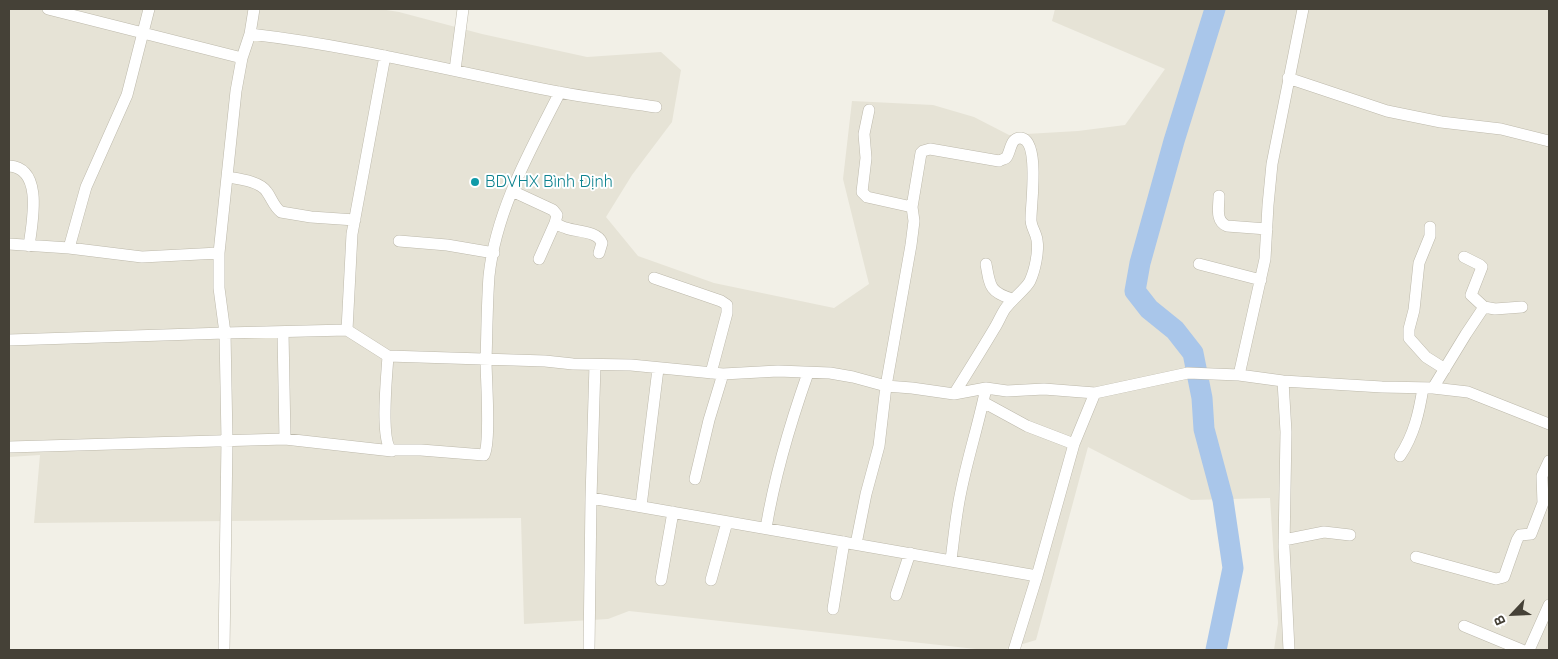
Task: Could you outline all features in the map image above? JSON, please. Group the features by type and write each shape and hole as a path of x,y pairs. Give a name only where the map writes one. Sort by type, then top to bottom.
{"street":[{"path":"48,9 242,58"},
{"path":"69,248 86,187 127,95 150,9"},
{"path":"224,650 227,440 225,333 219,288 219,253 236,91 254,9"},
{"path":"455,70 463,9"},
{"path":"1239,375 1266,253 1272,164 1303,9"},
{"path":"250,34 385,56 560,92 656,107"},
{"path":"347,330 349,265 355,220 385,56"},
{"path":"1288,78 1343,98 1396,113 1441,122 1501,129 1549,141"},
{"path":"9,447 285,438 392,451 421,450 484,454 487,441 486,360 489,276 497,233 512,192 560,92"},
{"path":"869,110 864,134 866,158 862,192 867,197 912,207"},
{"path":"833,609 850,543 879,446 886,386 912,245 914,220 912,207 921,153 930,150 999,161 1005,158 1009,148 1016,139 1024,139 1030,148 1033,161 1031,221 1038,244 1034,269 1030,282 1004,311 954,394"},
{"path":"9,166 23,171 30,180 32,188 34,204 29,246"},
{"path":"226,176 266,189 277,209 281,212 311,217 355,220"},
{"path":"512,192 554,210 557,215 540,259"},
{"path":"1218,196 1219,217 1223,224 1227,226 1267,229"},
{"path":"555,223 601,238 602,243 599,252"},
{"path":"1430,226 1431,232 1419,263 1414,310 1408,329 1409,338 1426,357 1445,369"},
{"path":"399,241 447,245 494,252"},
{"path":"9,244 69,248 142,257 219,253"},
{"path":"1464,257 1482,267 1471,295 1484,308 1522,307"},
{"path":"986,264 992,289 1012,300"},
{"path":"1199,264 1261,280"},
{"path":"654,278 721,301 727,305 727,313 712,373"},
{"path":"1400,456 1412,436 1418,413 1428,388 1445,369 1484,308"},
{"path":"9,340 347,330 388,356 631,365 724,374 778,371 839,374 886,386 954,394 986,388 1007,391 1044,389 1095,393 1188,373 1239,375 1283,381 1428,388 1468,392 1549,424"},
{"path":"283,332 285,438"},
{"path":"388,356 385,431 386,445 392,451"},
{"path":"589,650 595,365"},
{"path":"641,506 658,369"},
{"path":"766,528 773,488 787,432 808,373"},
{"path":"695,479 709,420 724,374"},
{"path":"1283,381 1286,432 1284,540 1289,650"},
{"path":"951,560 961,489 986,388"},
{"path":"1014,650 1074,444 1095,393"},
{"path":"984,402 1026,426 1074,444"},
{"path":"1416,556 1496,579 1504,578 1516,540 1520,535 1531,534 1534,527 1543,503 1542,476 1549,461"},
{"path":"591,498 1037,576"},
{"path":"661,580 673,512"},
{"path":"711,580 727,522"},
{"path":"1284,540 1324,532 1350,534"},
{"path":"896,595 910,553"},
{"path":"1529,650 1549,606"},
{"path":"1464,626 1522,650"}],"shaded area":[{"path":"9,9 380,9 587,57 661,52 681,70 672,122 632,175 606,217 638,256 714,283 834,308 869,284 843,179 852,101 933,105 974,117 1009,135 1078,131 1125,125 1165,69 1052,21 1055,9 1549,9 1549,650 1274,650 1278,623 1270,498 1191,500 1088,447 1036,640 1003,650 985,650 629,611 608,619 524,624 521,518 34,523 40,455 9,457"}],"waterway":[{"path":"1215,9 1174,141 1140,263 1135,291 1149,309 1175,330 1193,353 1202,398 1204,429 1223,500 1233,568 1216,650"}],"place":[{"name":"BDVHX Bình Định","path":"475,182"}]}
